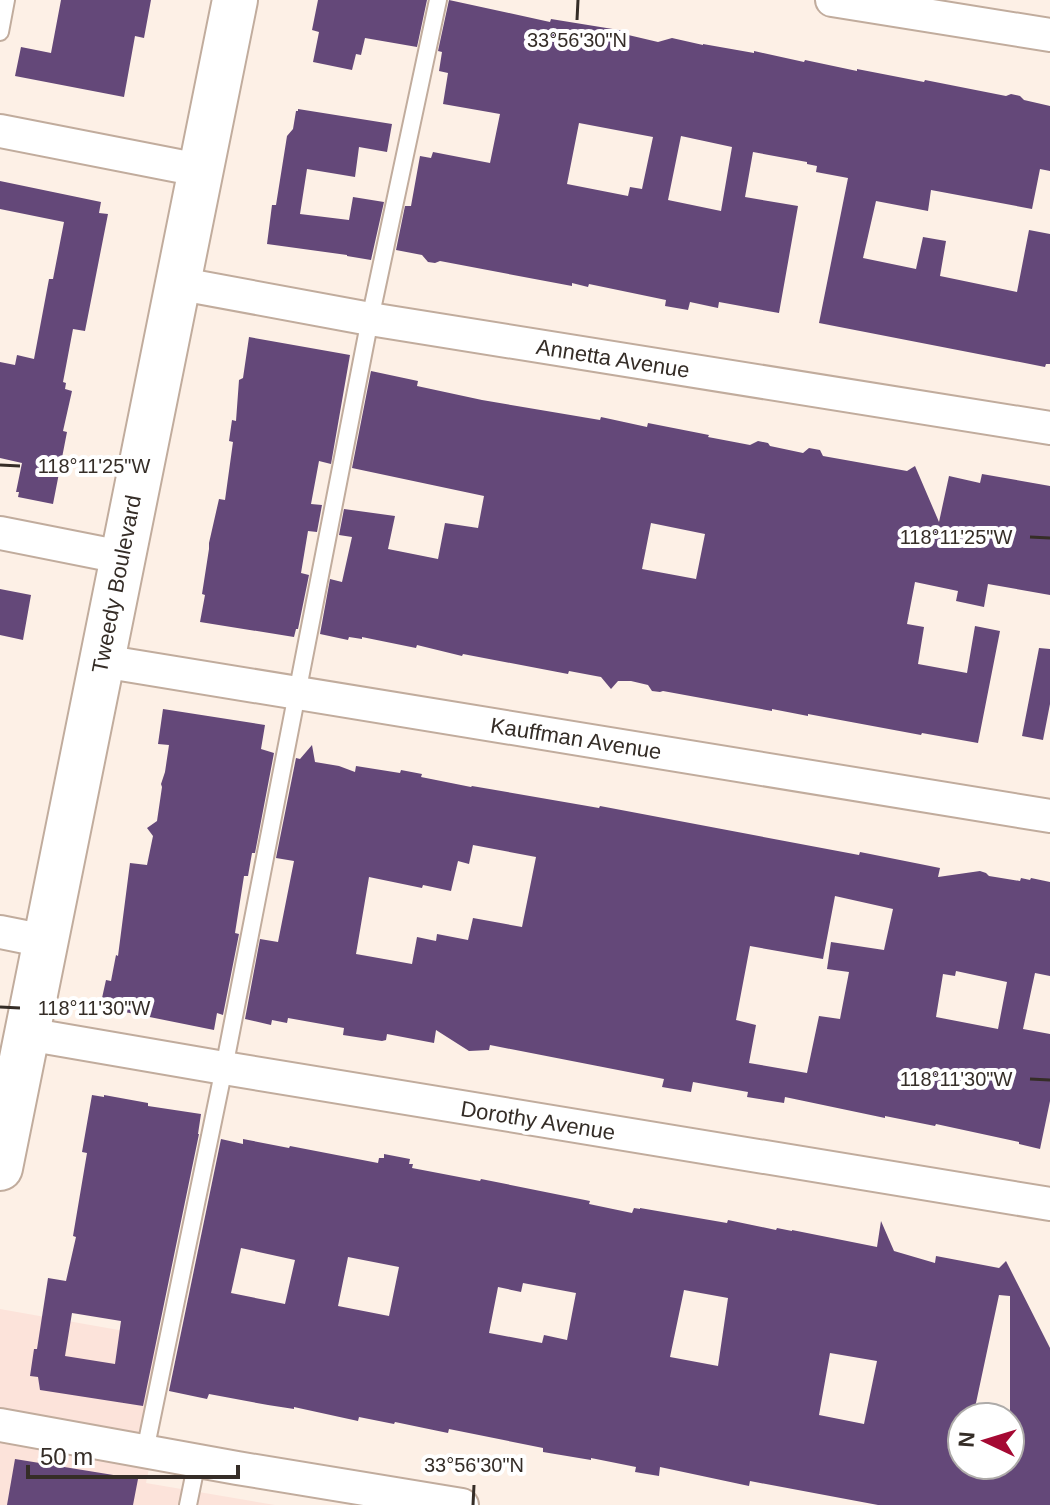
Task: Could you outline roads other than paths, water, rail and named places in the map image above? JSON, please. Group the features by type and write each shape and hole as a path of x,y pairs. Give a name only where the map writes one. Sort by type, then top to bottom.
{"main road":[{"name":"Tweedy Boulevard","path":"0,1168 235,0"}],"street":[{"path":"832,0 1050,35"},
{"path":"0,131 199,170"},
{"name":"Annetta Avenue","path":"176,283 370,319 1050,428"},
{"path":"0,533 121,557"},
{"name":"Kauffman Avenue","path":"102,661 1050,816"},
{"path":"0,932 45,941"},
{"name":"Dorothy Avenue","path":"27,1034 1050,1204"},
{"path":"0,1425 462,1505"}],"lane":[{"path":"0,32 6,0"},
{"path":"145,1451 224,1068 370,319 438,0"},
{"path":"188,1505 197,1461"}]}
